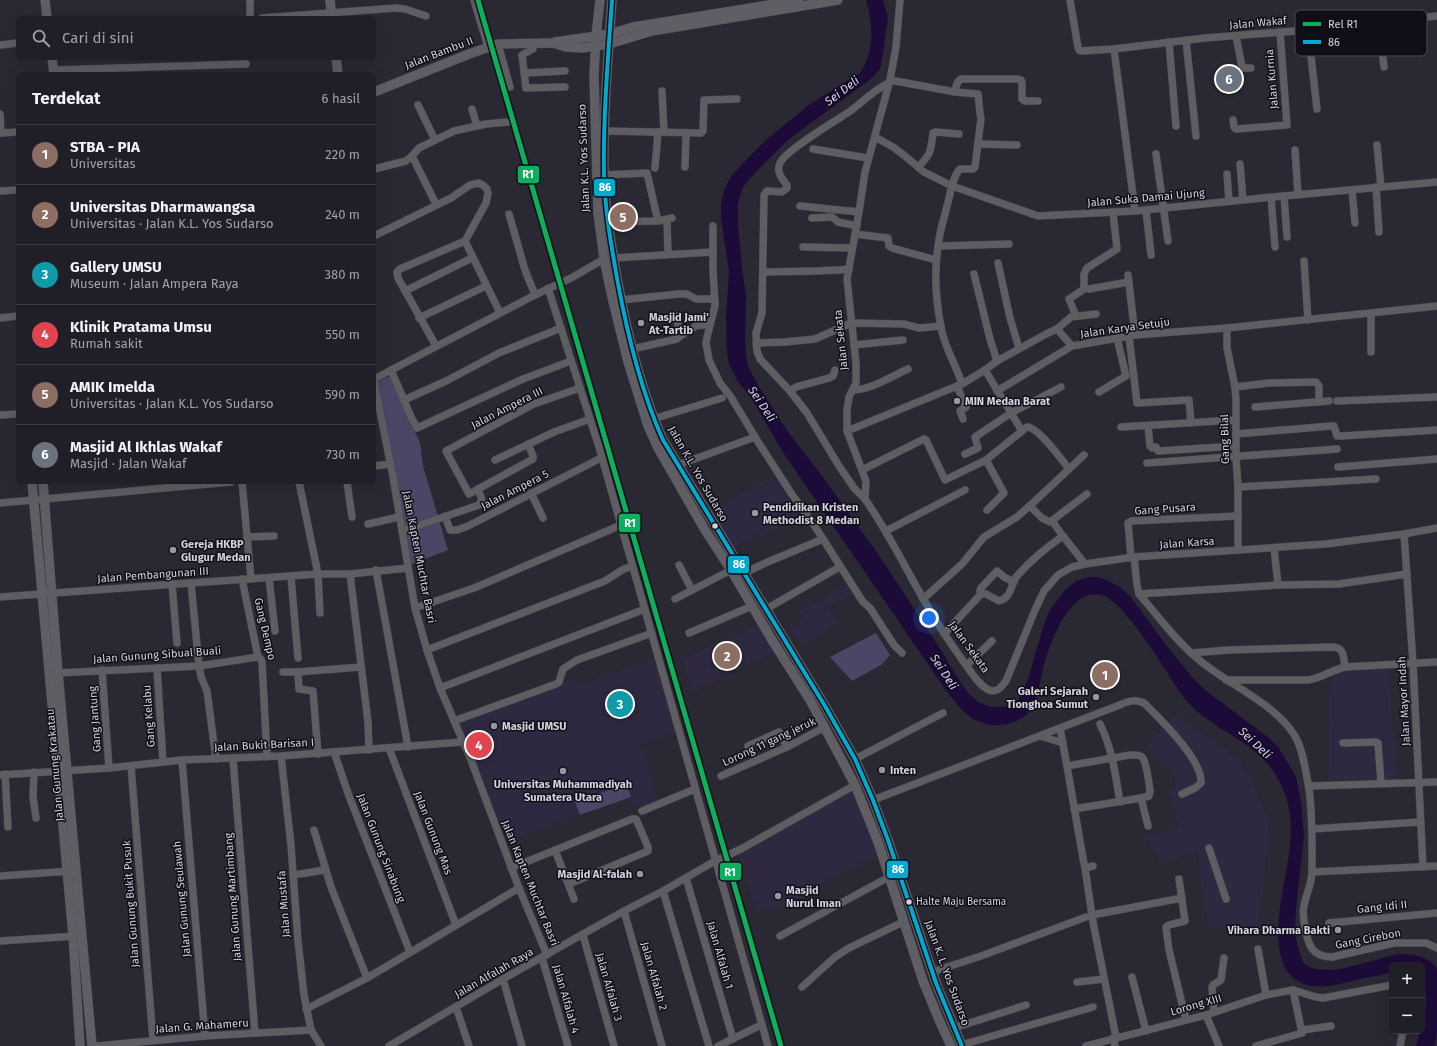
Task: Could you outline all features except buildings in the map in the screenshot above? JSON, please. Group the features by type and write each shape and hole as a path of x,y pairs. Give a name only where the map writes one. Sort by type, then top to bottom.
{"main road":[{"path":"45,0 47,16"},
{"path":"330,0 332,15"},
{"name":"Jalan K.L. Yos Sudarso","path":"600,0 595,46 594,76 598,213 628,362 652,436 702,524 732,570 772,640 810,700 825,727"},
{"name":"Jalan K.L. Yos Sudarso","path":"612,0 604,131 604,175 608,259 621,300 632,350 653,419 663,440 802,669"},
{"path":"553,43 610,34 633,27 799,0"},
{"name":"Jalan Bambu II","path":"376,91 498,44 553,43 566,47 583,48 609,44 652,32 838,0"},
{"path":"583,48 588,55 594,76"},
{"path":"52,60 54,72"},
{"path":"336,60 338,72"},
{"name":"Jalan Gunung Krakatau","path":"32,484 33,500 58,673 62,770"},
{"name":"Jalan Gunung Krakatau","path":"43,484 47,594 62,770 77,936 92,1046"},
{"path":"772,640 781,634"},
{"name":"Jalan K. L. Yos Sudarso","path":"802,669 826,706 855,759 873,800 932,972 962,1046"},
{"name":"Jalan K. L. Yos Sudarso","path":"825,727 868,814 923,981 951,1046"},
{"path":"903,922 914,918"},
{"path":"906,932 918,928"},
{"name":"Jalan Gunung Krakatau","path":"77,936 80,1046"}],"street":[{"path":"250,0 250,16"},
{"path":"474,0 488,47"},
{"name":"Jalan Sekata","path":"900,0 896,47 889,82 865,172 860,212 849,269 847,287 854,345 856,381 849,397 847,410 847,431 867,483 865,499 886,531 944,634 978,681 989,690 995,691 999,689 1006,681"},
{"name":"Jalan Wakaf","path":"1070,0 1078,47 1081,51 1295,31"},
{"path":"309,16 401,8 426,16"},
{"name":"Jalan Wakaf","path":"1427,17 1437,16"},
{"name":"Jalan Kurnia","path":"1233,120 1234,127 1236,129 1287,125 1280,32"},
{"path":"1236,36 1242,67 1251,68"},
{"path":"1186,40 1196,136"},
{"path":"1169,42 1176,126"},
{"path":"0,45 16,43"},
{"path":"533,43 533,49 522,56 527,89 564,87"},
{"path":"498,44 510,87"},
{"path":"1114,49 1135,211"},
{"path":"1311,56 1317,109"},
{"path":"1383,56 1384,67"},
{"path":"54,72 246,64"},
{"path":"524,73 565,71"},
{"path":"955,92 958,80 961,79 1017,79 1021,80 1022,82 1022,99 1025,101 1038,101"},
{"path":"865,499 854,488 839,466 807,413 790,391 760,359 757,351 756,332 762,313 764,193 769,191 782,192 787,186 779,174 780,162 786,155 867,99 874,90 889,82 979,95 981,119 975,167 973,169 959,169 952,186 936,260 936,288 941,326 966,407 960,411 963,419"},
{"path":"655,168 661,132 662,91"},
{"path":"604,131 703,132 704,100 737,99"},
{"path":"418,105 435,140"},
{"path":"472,109 477,126"},
{"path":"0,114 1,133 16,132"},
{"path":"376,168 406,161 419,148 458,130 508,122"},
{"path":"685,167 686,133"},
{"path":"918,167 928,157 931,151 933,133 959,134"},
{"name":"Jalan Suka Damai Ujung","path":"875,138 893,147 924,172 952,186 1038,216 1135,211 1437,182"},
{"path":"979,144 1017,145"},
{"path":"1377,145 1379,232"},
{"path":"813,149 868,158"},
{"path":"1295,150 1298,195"},
{"path":"1156,154 1168,241"},
{"path":"412,156 436,204"},
{"path":"1240,164 1243,200"},
{"path":"604,175 647,173 658,221"},
{"path":"1227,174 1229,201"},
{"path":"376,235 476,184 484,186 487,189 488,194 486,203 465,241 400,269 397,272 397,275 419,318 436,346"},
{"path":"0,191 16,190"},
{"path":"1352,190 1355,223"},
{"path":"1284,196 1287,237"},
{"path":"1271,197 1275,247"},
{"path":"800,206 860,212"},
{"path":"1146,210 1151,255"},
{"path":"1076,316 1069,299 1084,289 1085,271 1087,268 1118,249 1113,212"},
{"path":"509,214 525,270 535,294"},
{"path":"812,218 832,217 838,222 857,226"},
{"path":"607,222 658,221 670,219 668,254"},
{"path":"713,226 715,306 706,343 710,365 790,493 812,522 863,602 870,608 894,645 902,653"},
{"path":"855,234 888,238 889,246 892,248 936,260"},
{"path":"465,241 500,313"},
{"path":"938,246 1009,244"},
{"path":"803,247 852,248"},
{"path":"376,379 535,294 608,259 713,252"},
{"path":"405,291 472,258"},
{"path":"1304,261 1305,294 1308,320"},
{"path":"998,263 1010,318 1019,348"},
{"path":"763,272 810,272 849,269"},
{"path":"974,274 990,340 997,361"},
{"path":"1089,289 1128,278 1137,403 1189,400 1191,423"},
{"path":"419,318 486,286"},
{"path":"548,288 590,419 621,524 652,633 670,704 768,1046"},
{"path":"621,300 678,294 687,294 696,299 715,299"},
{"name":"Jalan Karya Setuju","path":"1057,329 1072,346 1132,336 1371,314 1437,306"},
{"path":"847,431 959,385 1019,348 1057,329 1071,317 1096,314"},
{"path":"1371,314 1371,352"},
{"path":"0,318 16,316"},
{"path":"677,316 679,336"},
{"path":"756,343 815,339 851,323 904,324 919,328 941,326"},
{"path":"632,350 674,340 696,326 710,324"},
{"path":"404,400 446,381 499,353 561,328"},
{"name":"Gang Bilal","path":"1227,328 1228,348 1235,387 1238,550"},
{"path":"1099,392 1126,376 1117,338"},
{"path":"854,345 903,340"},
{"path":"997,391 1072,346"},
{"path":"391,370 417,428 523,379 571,361"},
{"path":"852,390 864,389 878,384 908,369"},
{"path":"790,391 796,387 829,378 833,376 835,370"},
{"path":"985,370 1022,431"},
{"path":"1235,387 1270,383 1316,382 1319,386 1319,402"},
{"path":"965,454 978,448 975,437 1011,413 1061,387"},
{"name":"Jalan Ampera III","path":"478,490 468,494 446,451 534,404 580,388"},
{"name":"Jalan Kapten Muchtar Basri","path":"376,390 415,608 427,650 440,688 512,868 545,956"},
{"path":"1255,407 1333,401 1437,397"},
{"path":"653,419 722,398"},
{"path":"0,415 16,414"},
{"path":"495,460 528,444 590,419"},
{"path":"1121,427 1236,420"},
{"path":"1148,426 1150,446 1152,448 1156,447 1158,451 1236,446"},
{"path":"1236,434 1331,426 1334,426 1337,436 1437,430"},
{"path":"862,470 924,439 926,440 945,480 986,460 1027,427 1032,428 1048,443 1069,469"},
{"path":"678,465 755,437"},
{"path":"402,531 481,503 482,498 478,490 533,459 528,444"},
{"path":"1146,463 1337,449"},
{"path":"923,599 962,564 984,537 1030,506 1084,455"},
{"name":"Jalan Ampera 5","path":"445,516 450,530 457,530 468,526 601,458"},
{"path":"1338,467 1437,459"},
{"path":"986,460 1004,493 987,510"},
{"path":"376,466 390,464"},
{"path":"1238,487 1376,479"},
{"path":"0,503 44,500 155,486 187,484"},
{"path":"242,484 251,579"},
{"path":"299,484 318,574 320,613"},
{"path":"346,484 352,517"},
{"path":"886,531 965,490"},
{"path":"531,493 543,518"},
{"path":"1030,506 1046,521 1052,521 1087,494"},
{"path":"368,524 399,516"},
{"name":"Gang Pusara","path":"1133,557 1128,523 1131,521 1238,516"},
{"path":"1052,521 1085,564"},
{"path":"415,608 474,588 621,524"},
{"name":"Jalan Karsa","path":"1006,681 1044,591 1058,575 1072,567 1133,557 1326,544 1404,534 1437,528"},
{"name":"Jalan Mayor Indah","path":"1404,534 1413,663 1423,867"},
{"path":"247,538 274,536"},
{"path":"982,594 986,594 996,600 1002,600 1009,594 1016,577 1062,536"},
{"path":"744,573 823,539"},
{"path":"1274,548 1278,585"},
{"path":"1133,557 1139,594 1191,653 1226,680 1264,704 1284,722 1295,737 1302,756 1308,786 1312,829 1312,872 1437,866"},
{"path":"679,565 692,590"},
{"path":"427,650 605,581 622,570 632,566"},
{"name":"Jalan Pembangunan III","path":"0,598 242,579 291,577 318,574 350,574 376,570 408,568"},
{"path":"766,610 836,569"},
{"path":"376,570 408,747"},
{"path":"675,598 732,570"},
{"path":"982,594 980,591 981,588 997,571 1004,577 1014,582"},
{"path":"350,574 368,722 369,750"},
{"path":"1139,594 1278,585 1339,584 1407,574"},
{"path":"291,577 298,658"},
{"path":"269,578 275,631"},
{"name":"Gang Dempo","path":"242,579 258,657 262,662 267,757"},
{"path":"191,583 199,666 201,677 207,691 216,759"},
{"path":"172,584 177,643"},
{"path":"944,634 982,594"},
{"path":"689,633 752,606"},
{"path":"440,688 645,609"},
{"path":"454,721 556,684 559,682 563,669 577,660 652,633"},
{"path":"967,665 992,641"},
{"path":"1191,653 1229,650 1333,647 1341,650 1345,667"},
{"name":"Jalan Gunung Sibual Buali","path":"58,673 199,666 258,657"},
{"path":"1226,680 1308,680 1316,679 1330,671 1345,667 1437,662"},
{"path":"283,672 361,667"},
{"name":"Gang Kelabu","path":"157,668 163,762"},
{"name":"Gang Jantung","path":"102,670 109,768"},
{"path":"298,672 299,689 313,691 318,754"},
{"path":"873,800 1132,700 1137,700 1144,703 1178,737 1198,770 1201,783 1195,788 1182,794"},
{"path":"855,759 943,713"},
{"path":"1100,724 1113,758 1120,802"},
{"name":"Lorong 11 gang jeruk","path":"721,776 787,747 825,727"},
{"path":"1060,728 1068,766 1084,864"},
{"path":"748,746 779,732 787,747"},
{"path":"1040,736 1063,743"},
{"name":"Jalan Bukit Barisan I","path":"2,774 109,768 182,760 233,759 318,754 462,742"},
{"path":"1343,743 1378,743 1381,783"},
{"name":"Jalan Gunung Mas","path":"389,748 456,925"},
{"name":"Jalan Gunung Sinabung","path":"334,752 349,796 410,952"},
{"path":"1068,766 1135,754 1142,756 1144,759 1150,791 1148,796 1141,798 1074,809"},
{"name":"Jalan Mustafa","path":"281,756 285,783 298,941 306,1010 311,1030 321,1046"},
{"name":"Jalan Gunung Martimbang","path":"233,759 255,1033"},
{"name":"Jalan Gunung Seulawah","path":"182,760 205,1036"},
{"name":"Jalan Gunung Bukit Pusuk","path":"131,766 153,1040"},
{"path":"34,772 33,792 36,818"},
{"path":"2,774 8,827"},
{"path":"1308,786 1437,782"},
{"name":"Jalan Alfalah Raya","path":"389,1046 503,979 624,911 855,785"},
{"path":"642,811 695,789"},
{"path":"1141,798 1148,826"},
{"path":"512,868 632,819 635,818 638,821 648,847 648,851 569,884"},
{"path":"1312,829 1420,822"},
{"path":"314,830 326,870 367,978"},
{"path":"1209,848 1226,899"},
{"path":"555,850 574,899"},
{"path":"1093,866 1086,868 1089,916 1104,979 1115,1046"},
{"path":"293,875 326,870"},
{"path":"0,876 71,871"},
{"name":"Gang Cirebon","path":"1312,872 1311,882 1303,910 1308,942 1316,953 1323,957 1340,955 1394,943 1426,943 1437,948"},
{"path":"780,936 889,877"},
{"name":"Jalan Alfalah 1","path":"686,878 733,1039"},
{"path":"1179,879 1185,921 1169,924 1166,927 1169,950 1186,1020"},
{"path":"306,1010 367,978 519,888"},
{"path":"663,891 709,1046"},
{"path":"932,972 981,956 1089,916 1182,898"},
{"name":"Jalan Alfalah 2","path":"624,911 662,1046"},
{"name":"Gang Idi II","path":"1329,924 1437,913"},
{"path":"802,987 835,957 849,948 903,922"},
{"name":"Jalan Alfalah 3","path":"583,935 614,1046"},
{"path":"0,941 77,936"},
{"path":"1258,949 1266,996"},
{"name":"Jalan Alfalah 4","path":"545,956 568,1046"},
{"path":"1214,1012 1212,987 1221,980 1224,958"},
{"path":"1132,977 1146,1031"},
{"path":"503,979 522,1046"},
{"path":"1077,982 1104,979"},
{"path":"1302,1030 1293,990 1324,998 1389,986"},
{"name":"Lorong XIII","path":"1086,1046 1186,1020 1266,996 1293,990"},
{"path":"954,1028 1026,1005"},
{"path":"456,1007 469,1046"},
{"path":"962,1046 1093,1007"},
{"path":"1206,1014 1219,1046"},
{"path":"718,1046 761,1024"},
{"path":"1256,1046 1300,1034 1302,1030 1331,1026"},
{"name":"Jalan G. Mahameru","path":"96,1046 205,1036 311,1030"},
{"path":"1400,1046 1402,1034"}],"shaded area":[{"path":"390,376 420,443 423,466 448,550 410,565 377,382"},
{"name":"Pendidikan Kristen Methodist 8 Medan","path":"774,475 799,514 762,536 759,534 734,548 712,511"},
{"path":"847,584 852,593 828,607 837,624 800,645 789,627 802,620 798,612"},
{"path":"758,624 775,652 692,692 682,659"},
{"path":"876,633 890,655 881,665 852,681 830,657"},
{"name":"Universitas Muhammadiyah Sumatera Utara","path":"657,658 677,733 641,744 658,800 635,808 631,797 505,842 456,722 568,681 586,682"},
{"path":"1388,668 1397,780 1328,781 1330,681 1336,670"},
{"path":"1176,714 1240,761 1254,786 1267,817 1269,828 1263,895 1259,901 1260,926 1208,930 1197,852 1161,863 1146,836 1178,827 1170,791 1176,788 1174,774 1147,746"},
{"path":"626,784 631,797 580,815 575,802"},
{"path":"853,790 878,856 830,879 784,906 757,913 738,853"}],"water":[{"name":"Sei Deli","path":"866,0 883,0 888,17 880,69 871,79 789,139 752,176 743,187 740,196 738,204 738,224 746,296 746,354 748,366 759,387 786,429 878,554 961,683 969,694 978,702 991,707 999,707 1009,706 1019,699 1028,679 1044,624 1050,610 1066,589 1076,581 1088,577 1097,577 1107,580 1120,587 1130,596 1169,649 1192,677 1205,690 1269,738 1279,748 1296,777 1301,801 1304,836 1295,929 1297,944 1303,962 1307,966 1315,969 1333,970 1399,954 1415,955 1430,961 1437,969 1437,1033 1435,1046 1416,1046 1419,1034 1425,1034 1425,962 1389,962 1389,974 1326,986 1307,985 1292,977 1283,964 1279,947 1278,927 1280,907 1289,854 1291,831 1289,809 1282,786 1274,771 1257,753 1249,746 1209,721 1192,707 1134,624 1111,600 1101,595 1090,595 1079,600 1070,609 1062,620 1050,647 1037,697 1026,715 1012,723 990,725 982,723 968,715 945,689 782,451 752,399 737,380 729,364 727,353 726,318 729,271 721,218 721,203 725,188 732,175 765,141 810,104 860,73 865,65 870,47 871,28"}],"rail line":[{"name":"R1","path":"478,0 781,1046"}],"transit line":[{"name":"86","path":"612,0 604,131 604,175 609,227 617,278 625,319 641,381 663,440 825,706 855,759 873,800 888,840 936,983 962,1046"}],"place":[{"name":"Masjid Al Ikhlas Wakaf","path":"1229,79"},
{"name":"AMIK Imelda","path":"623,217"},
{"name":"Masjid Jami' At-Tartib","path":"641,323"},
{"name":"MIN Medan Barat","path":"957,401"},
{"name":"Pendidikan Kristen Methodist 8 Medan","path":"755,513"},
{"name":"Gereja HKBP Glugur Medan","path":"173,550"},
{"name":"Universitas Dharmawangsa","path":"727,656"},
{"name":"STBA - PIA","path":"1105,675"},
{"name":"Galeri Sejarah Tionghoa Sumut","path":"1096,697"},
{"name":"Gallery UMSU","path":"620,704"},
{"name":"Masjid UMSU","path":"494,726"},
{"name":"Klinik Pratama Umsu","path":"479,745"},
{"name":"Inten","path":"882,770"},
{"name":"Universitas Muhammadiyah Sumatera Utara","path":"563,771"},
{"name":"Masjid Al-falah","path":"640,874"},
{"name":"Masjid Nurul Iman","path":"778,896"},
{"name":"Halte Maju Bersama","path":"909,902"},
{"name":"Vihara Dharma Bakti","path":"1338,930"}]}
